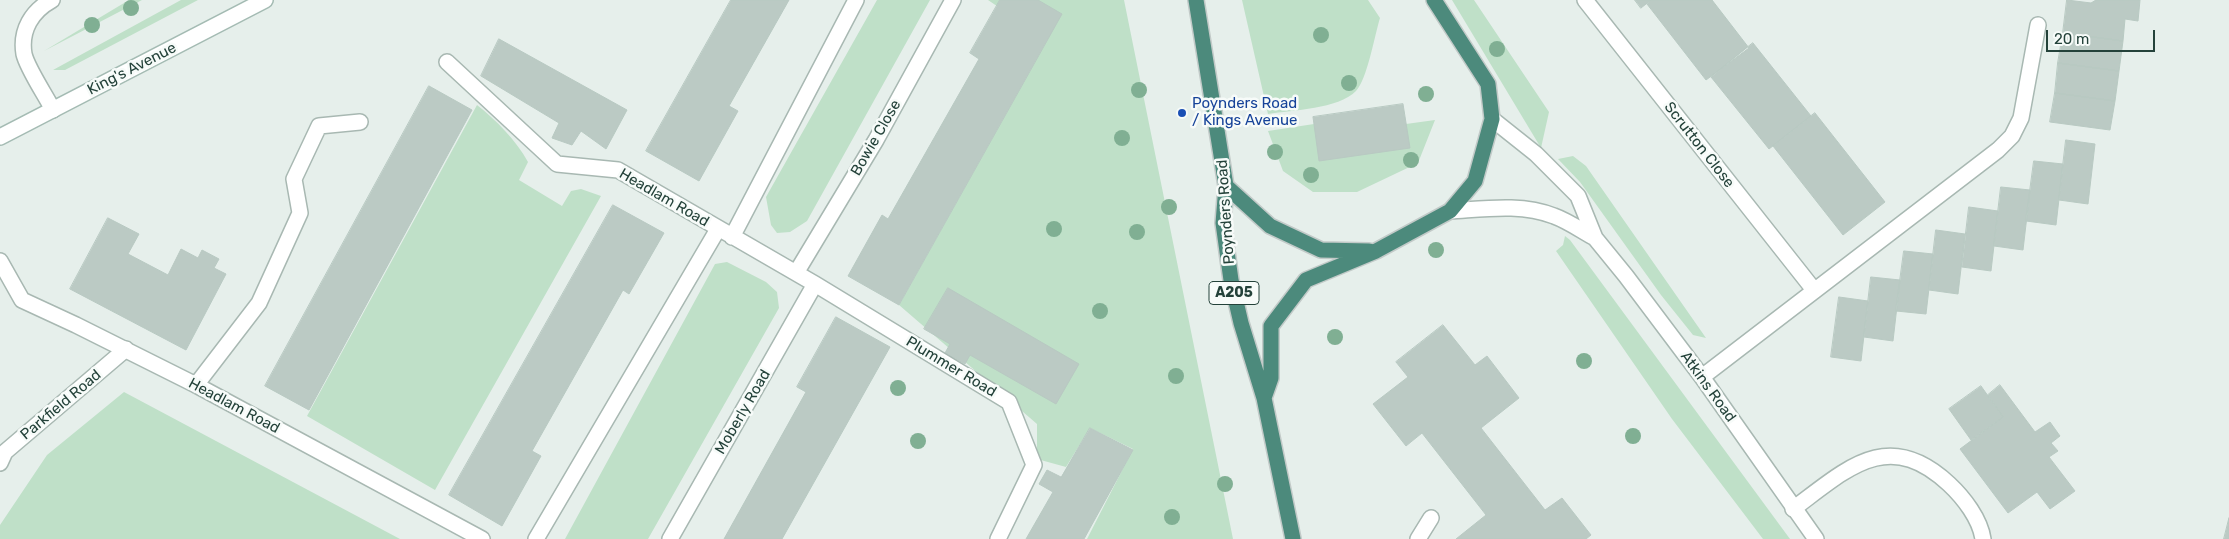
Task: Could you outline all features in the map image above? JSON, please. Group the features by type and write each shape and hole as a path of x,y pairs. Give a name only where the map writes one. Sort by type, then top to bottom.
{"highway":[{"name":"Poynders Road","path":"1196,0 1226,186 1223,223 1231,280 1241,323 1264,398 1293,539"},
{"name":"A205","path":"1264,398 1271,378 1271,326 1306,280 1376,251 1450,210 1475,181 1492,119 1488,84 1434,0"},
{"path":"1226,186 1270,226 1321,250 1376,251"}],"street":[{"path":"52,0 42,5 29,20 24,35 24,55 53,110"},
{"name":"King's Avenue","path":"0,137 265,0"},
{"path":"732,237 856,0"},
{"name":"Bowie Close","path":"796,273 876,140 954,0"},
{"name":"Scrutton Close","path":"1584,0 1814,290"},
{"path":"1702,377 1998,150 2012,136 2021,118 2038,25"},
{"name":"Headlam Road","path":"447,62 557,164 618,170 815,284"},
{"name":"Atkins Road","path":"1492,119 1536,154 1578,196 1595,238 1702,377 1793,509 1816,539"},
{"path":"196,385 259,303 300,213 294,179 319,126 360,122"},
{"name":"Atkins Road","path":"1450,210 1508,207 1524,209 1554,216 1595,238"},
{"path":"536,539 718,229"},
{"name":"Headlam Road","path":"0,261 22,300 126,349 196,385 482,539"},
{"name":"Moberly Road","path":"670,539 815,284"},
{"name":"Plummer Road","path":"815,284 1009,402 1034,466 998,539"},
{"name":"Parkfield Road","path":"2,455 69,400 126,349"},
{"path":"1793,509 1859,462 1879,456 1899,456 1938,473 1955,490 1972,512 1983,539"},
{"path":"1418,539 1431,518"}],"green space":[{"path":"129,0 142,0 44,51"},
{"path":"181,0 198,0 65,70 53,70"},
{"path":"877,0 930,0 807,221 790,232 777,233 771,225 766,197"},
{"path":"988,0 1124,0 1233,539 1087,539 1133,449 1090,428 1066,467 1037,459 1037,424 899,305 1047,40"},
{"path":"1242,0 1368,0 1380,18 1364,77 1356,91 1338,102 1327,105 1268,114"},
{"path":"1452,0 1474,0 1549,112 1541,148"},
{"path":"477,105 505,131 518,146 528,162 519,180 562,206 571,191 581,189 601,196 435,490 307,416"},
{"path":"1435,120 1418,163 1357,192 1313,192 1283,171 1268,131 1314,124 1406,124"},
{"path":"1573,156 1586,166 1706,338 1693,335 1661,295 1580,182 1558,159"},
{"path":"1565,236 1570,240 1790,539 1763,539 1672,419 1556,251 1563,245"},
{"path":"727,262 766,282 777,292 779,308 648,539 565,539 715,264"},
{"path":"124,392 400,539 0,539 0,525 47,455"}],"building":[{"path":"731,0 789,0 729,106 738,111 699,181 646,151"},
{"path":"1000,0 1038,0 1062,14 899,305 848,276 882,215 888,219 979,59 970,53"},
{"path":"1635,0 1651,0 1641,8"},
{"path":"1651,0 1712,0 1749,48 1706,80 1647,4"},
{"path":"2067,0 2091,3 2096,0 2140,0 2138,21 2125,19 2123,41 2063,33"},
{"path":"2063,33 2123,41 2119,71 2058,63"},
{"path":"499,39 627,110 606,149 581,131 572,145 552,138 559,123 481,76"},
{"path":"1753,43 1811,116 1769,149 1711,77"},
{"path":"2058,63 2119,71 2115,101 2055,93"},
{"path":"429,86 472,110 309,410 265,386"},
{"path":"2055,93 2115,101 2110,130 2050,122"},
{"path":"1403,104 1410,148 1319,161 1313,117"},
{"path":"1815,113 1885,202 1843,235 1773,146"},
{"path":"2066,140 2095,144 2088,204 2059,200"},
{"path":"2034,161 2063,164 2056,225 2026,221"},
{"path":"2001,187 2030,190 2023,250 1994,246"},
{"path":"613,205 664,233 629,294 623,290 532,451 541,456 502,526 449,495"},
{"path":"1969,207 1998,211 1991,271 1962,267"},
{"path":"108,218 139,234 128,254 168,275 181,249 198,258 202,250 219,259 214,268 226,274 186,350 70,289"},
{"path":"1936,230 1965,234 1958,294 1929,290"},
{"path":"1904,251 1933,254 1926,314 1896,311"},
{"path":"1871,277 1900,280 1893,341 1864,337"},
{"path":"948,288 1079,364 1056,404 970,355 965,364 945,353 950,344 924,329"},
{"path":"1839,297 1868,301 1861,361 1831,357"},
{"path":"836,317 890,347 782,539 724,539 806,392 797,387"},
{"path":"1443,325 1475,365 1487,356 1519,398 1481,428 1545,510 1562,498 1591,535 1586,539 1456,539 1486,515 1422,433 1406,446 1373,404 1408,377 1396,362"},
{"path":"2000,385 2035,432 2050,422 2060,436 2051,443 2058,451 2049,457 2075,491 2050,509 2037,492 2008,513 1960,449 2003,417 1988,395"},
{"path":"1981,386 2003,417 1971,440 1949,409"},
{"path":"1090,428 1133,450 1084,539 1026,539 1053,492 1039,484 1047,470 1061,477"},
{"path":"2229,518 2229,539 2224,539"}],"place":[{"name":"Poynders Road / Kings Avenue","path":"1182,113"}]}
